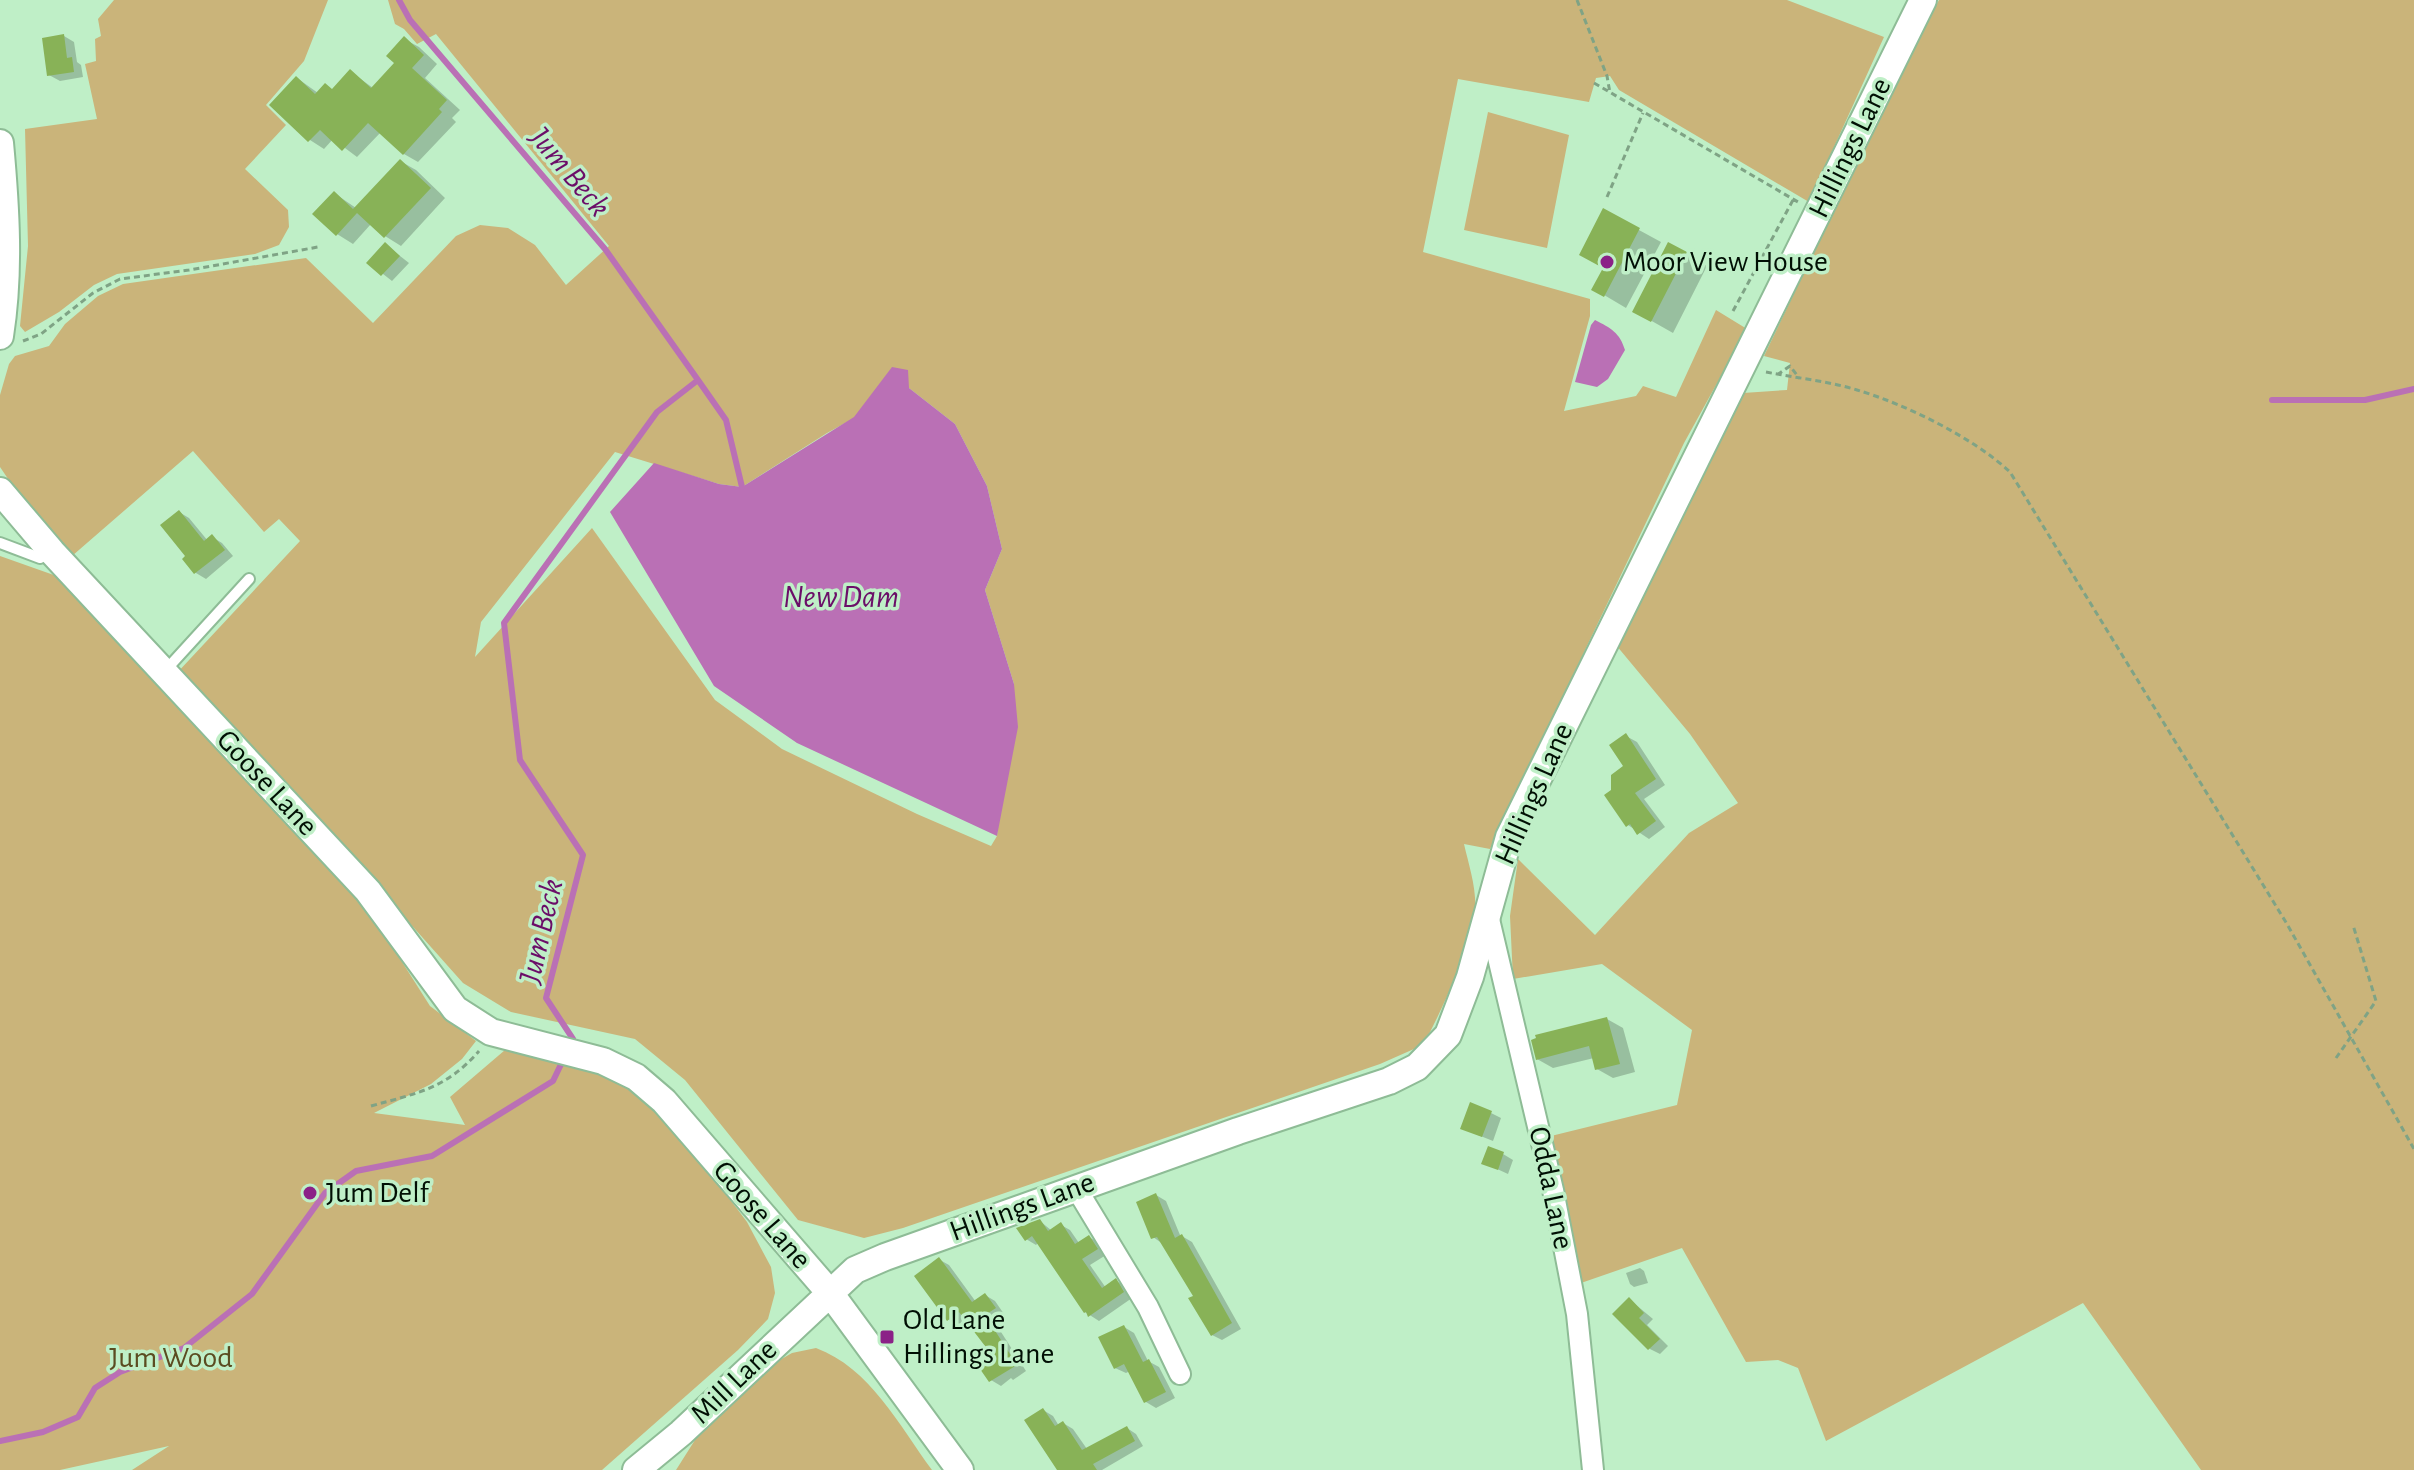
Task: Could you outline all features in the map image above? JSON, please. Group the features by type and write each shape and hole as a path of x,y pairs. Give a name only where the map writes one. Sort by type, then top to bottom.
{"street":[{"name":"Hillings Lane","path":"830,1293 855,1270 875,1261 1076,1188 1389,1081 1417,1067 1448,1035 1470,977 1509,837 1923,0"},
{"path":"0,146 6,208 8,340"},
{"name":"Goose Lane","path":"0,491 52,552 368,891 455,1009 491,1032 603,1061 636,1077 664,1101 830,1293 960,1470"},
{"name":"Odda Lane","path":"1487,911 1553,1190 1577,1314 1593,1470"},
{"path":"1076,1188 1148,1307 1180,1374"},
{"name":"Mill Lane","path":"636,1470 681,1433 830,1293"}],"lane":[{"path":"0,543 40,558 52,552"},
{"path":"164,672 249,579"}],"path":[{"path":"1577,0 1607,76 1610,93"},
{"path":"1594,83 1793,200 1733,311"},
{"path":"1607,197 1643,113"},
{"path":"8,340 41,334 93,293 120,279 318,247"},
{"path":"1777,375 1790,366 1800,379"},
{"path":"1739,368 1856,389 1915,412 1996,459 2010,472 2287,924 2414,1149"},
{"path":"2336,1058 2376,1001 2353,925"},
{"path":"371,1106 436,1088 469,1063 491,1032"}],"green space":[{"path":"114,0 328,0 304,61 266,105 286,125 245,169 288,210 289,227 279,245 255,254 117,274 94,285 59,312 25,332 20,326 28,246 25,129 97,119 85,64 96,61 95,39 101,36 98,19"},
{"path":"388,0 1787,0 1884,37 1809,202 1619,90 1610,76 1596,78 1589,102 1458,79 1423,252 1590,299 1590,316 1564,411 1636,396 1643,386 1676,397 1716,310 1747,329 1684,443 1490,849 1464,844 1475,895 1475,912 1468,943 1454,980 1423,1045 1380,1064 903,1228 864,1238 798,1220 685,1080 635,1039 511,1012 463,983 176,674 300,541 279,519 264,532 193,451 72,556 19,495 0,467 0,395 9,364 15,356 49,346 65,324 98,296 123,284 306,258 373,323 456,236 480,225 508,228 535,245 566,285 609,246 436,34 417,44 395,24","holes":["909,388 955,424 987,486 1002,549 985,590 1014,684 997,836 991,846 782,749 715,700 592,528 475,657 481,622 615,452 719,484 742,487 827,433"]},
{"path":"1939,0 2414,0 2414,1470 2201,1470 2083,1303 1826,1441 1798,1368 1778,1360 1746,1362 1682,1248 1581,1283 1551,1136 1677,1105 1692,1030 1602,964 1513,979 1510,916 1518,859 1595,935 1689,833 1738,803 1690,734 1616,645 1743,393 1787,390 1790,363 1764,356 1911,50"},
{"path":"1488,112 1569,135 1547,248 1464,230"},
{"name":"Jum Wood","path":"0,556 65,579 100,614 248,783 371,913 430,1006 476,1041 462,1059 431,1084 374,1113 465,1125 450,1097 505,1050 573,1059 632,1083 714,1178 747,1222 771,1267 775,1293 768,1319 738,1350 602,1470 132,1470 169,1446 60,1470 0,1470"},
{"path":"816,1348 835,1357 868,1384 932,1470 676,1470 702,1429 771,1365 792,1353"}],"water":[{"path":"1595,320 1614,332 1625,350 1608,379 1597,387 1575,382"},
{"name":"New Dam","path":"892,367 908,370 909,388 955,424 987,486 1002,549 985,590 1014,684 1018,727 997,836 797,743 714,686 610,512 654,463 719,484 742,487 854,417"}],"building":[{"path":"64,34 67,58 72,57 74,72 47,76 42,38"},
{"path":"404,36 424,55 412,68 447,100 439,109 442,112 403,155 368,123 342,151 320,130 308,142 269,105 296,76 315,94 325,83 332,89 350,69 371,88 394,63 386,56"},
{"path":"400,159 431,188 384,238 357,213 336,236 312,214 334,191 353,209"},
{"path":"1603,208 1640,228 1604,297 1591,290 1603,268 1579,255"},
{"path":"385,242 400,256 381,276 366,263"},
{"path":"1668,242 1687,252 1651,322 1632,312"},
{"path":"179,510 204,541 212,534 225,550 194,574 182,559 185,556 160,525"},
{"path":"1626,733 1656,779 1635,793 1656,821 1637,835 1630,824 1626,827 1604,795 1611,790 1611,775 1623,766 1609,745"},
{"path":"1607,1017 1620,1064 1595,1070 1589,1046 1536,1060 1531,1040 1536,1038 1535,1035"},
{"path":"1470,1102 1492,1111 1482,1137 1460,1129"},
{"path":"1488,1146 1504,1152 1498,1170 1481,1164"},
{"path":"1156,1193 1175,1238 1182,1234 1232,1323 1211,1336 1188,1298 1193,1296 1157,1237 1151,1239 1136,1202"},
{"path":"1040,1219 1048,1231 1061,1222 1075,1244 1089,1235 1098,1249 1082,1259 1102,1288 1116,1278 1124,1292 1088,1317 1032,1236 1025,1241 1016,1228"},
{"path":"939,1257 972,1302 985,1293 996,1308 985,1315 1017,1365 989,1382 971,1356 985,1346 959,1312 947,1321 914,1276"},
{"path":"1629,1297 1644,1313 1639,1318 1660,1339 1648,1350 1612,1314"},
{"path":"1124,1325 1143,1362 1149,1359 1166,1392 1144,1403 1124,1364 1114,1369 1098,1337"},
{"path":"1043,1408 1055,1426 1063,1421 1082,1450 1127,1426 1135,1441 1093,1464 1097,1470 1057,1470 1024,1420"}],"waterway":[{"name":"Jum Beck","path":"399,0 410,20 605,249 698,380 726,420 742,487"},
{"name":"Jum Beck","path":"571,1044 573,1039 546,998 583,855 520,760 504,623 657,412 698,380"},
{"path":"2272,400 2365,400 2414,389"},
{"name":"Jum Beck","path":"0,1441 43,1432 78,1417 95,1388 120,1372 184,1348 252,1294 325,1193 356,1171 432,1156 553,1081 564,1058"}],"place":[{"name":"Moor View House","path":"1607,262"},
{"name":"Jum Delf","path":"310,1193"},
{"name":"Old Lane Hillings Lane","path":"887,1337"}]}
